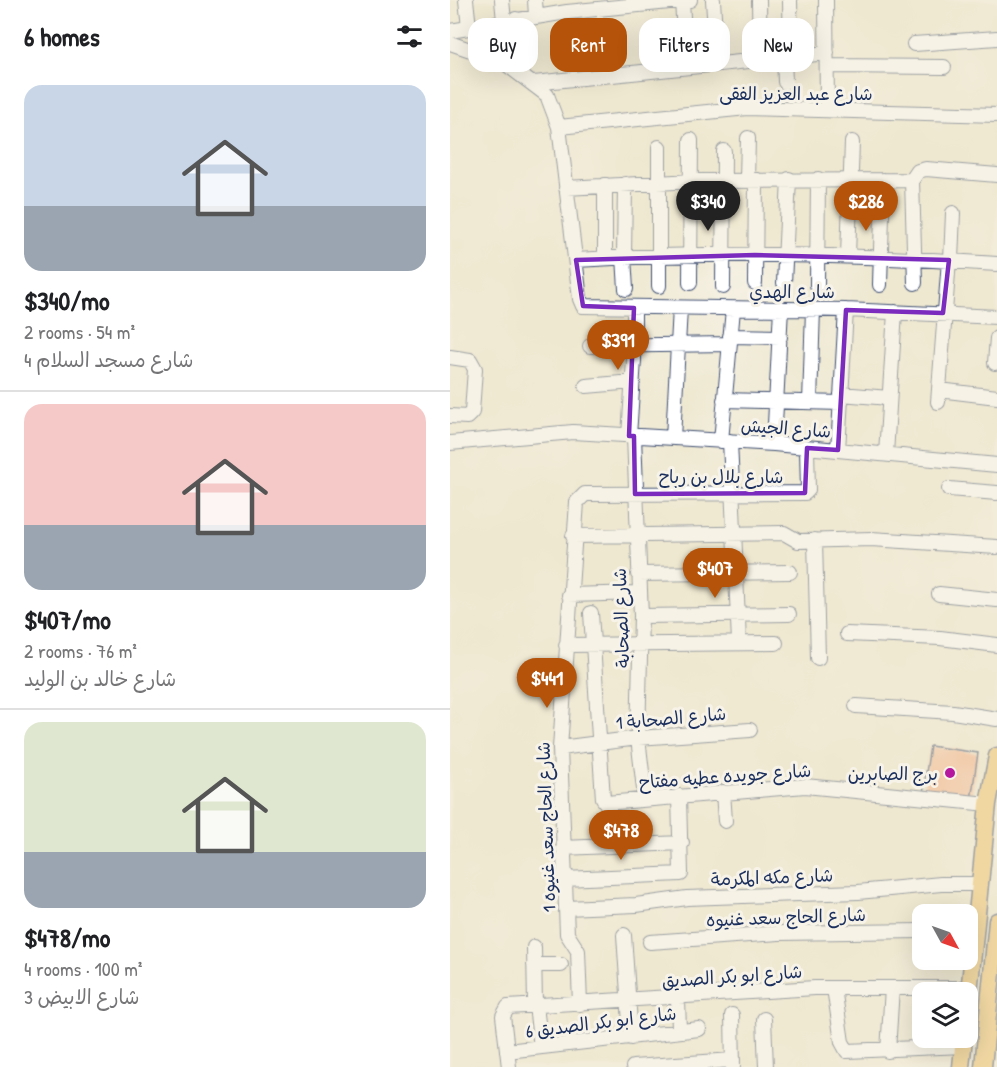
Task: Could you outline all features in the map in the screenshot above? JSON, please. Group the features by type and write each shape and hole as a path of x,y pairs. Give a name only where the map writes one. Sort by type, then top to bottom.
{"main road":[{"path":"976,904 988,804 997,756"},
{"path":"982,1067 992,1026 997,921"},
{"path":"961,1067 963,1048"}],"street":[{"path":"466,0 468,18"},
{"path":"501,0 509,18"},
{"path":"535,0 536,16"},
{"path":"713,0 714,18"},
{"path":"759,0 759,18"},
{"path":"788,18 789,0"},
{"path":"826,0 827,109"},
{"path":"523,18 566,6 686,1 686,18"},
{"path":"450,31 468,27"},
{"path":"914,44 997,38"},
{"path":"450,43 487,54 521,73 547,95 560,127 576,260 624,257 817,255 912,256 997,264"},
{"path":"814,59 944,67"},
{"path":"534,83 639,71"},
{"path":"785,82 786,72"},
{"name":"شارع عبد العزيز الفقى","path":"560,127 747,108 997,115"},
{"path":"748,138 752,180 755,283"},
{"path":"690,283 693,181 691,140"},
{"path":"848,256 852,142"},
{"path":"659,147 659,286"},
{"path":"723,287 724,151"},
{"path":"915,283 912,256 912,180 922,169 997,175"},
{"path":"784,283 789,179"},
{"path":"817,285 818,179"},
{"path":"566,188 724,180 912,180"},
{"path":"880,285 883,180"},
{"path":"625,184 626,290"},
{"path":"605,185 605,258"},
{"path":"953,213 938,396 997,397"},
{"name":"شارع الهدي","path":"576,260 581,303 587,307 781,308 997,317"},
{"name":"شارع الصحابة","path":"634,308 632,436 641,616 638,738 645,798"},
{"path":"774,444 781,308"},
{"path":"673,438 680,309"},
{"path":"733,309 724,400 739,642"},
{"path":"810,402 813,309"},
{"path":"838,450 846,310"},
{"path":"886,454 895,312"},
{"path":"590,346 679,345 780,337"},
{"path":"995,363 997,338"},
{"path":"450,357 470,360 475,369 472,412 467,417 450,417"},
{"path":"586,386 633,382"},
{"path":"724,400 810,402 889,398"},
{"name":"شارع الجيش","path":"450,443 573,432 774,444 997,465"},
{"name":"شارع بلال بن رباح","path":"591,495 805,493 808,490 807,448"},
{"path":"949,489 997,493"},
{"name":"شارع الحاج سعد غنيوه 1","path":"580,1004 578,951 567,934 560,748 577,502 585,494 591,495"},
{"path":"573,536 784,533 798,541 871,538 997,548"},
{"path":"815,540 818,658"},
{"path":"638,574 790,572"},
{"path":"569,596 640,593"},
{"path":"939,594 997,600"},
{"path":"591,613 600,743"},
{"path":"641,616 789,614"},
{"path":"847,634 940,638 997,645"},
{"path":"566,645 776,643"},
{"path":"856,706 952,712 997,718"},
{"name":"شارع الصحابة 1","path":"560,748 638,738 750,730"},
{"name":"شارع جويده عطيه مفتاح","path":"600,743 603,799 608,803 645,798 805,786 988,804"},
{"path":"723,792 725,820"},
{"path":"564,879 679,875 683,871 680,796"},
{"path":"563,848 682,843"},
{"name":"شارع مكه المكرمة","path":"566,908 636,905 699,897 858,892 942,884 980,884"},
{"name":"شارع الحاج سعد غنيوه","path":"650,942 779,933 912,931"},
{"path":"624,934 632,1038"},
{"path":"534,947 536,1006 541,1047"},
{"path":"534,965 561,965"},
{"path":"834,988 843,1047 852,1052 913,1048"},
{"name":"شارع ابو بكر الصديق","path":"507,1051 503,1016 508,1007 834,988 912,990"},
{"path":"888,1051 892,988"},
{"path":"678,998 679,1031"},
{"path":"633,1067 733,1064 732,1015"},
{"path":"764,1019 766,1067"},
{"name":"شارع ابو بكر الصديق 6","path":"507,1051 699,1029"},
{"path":"507,1051 508,1067"}],"highlighted area":[{"path":"755,255 949,260 943,313 846,310 838,450 807,448 805,493 635,494 634,436 629,436 634,308 583,306 576,260"}],"building":[{"name":"برج الصابرين","path":"930,746 978,753 971,800 923,793"}],"place":[{"name":"برج الصابرين","path":"950,773"}]}
